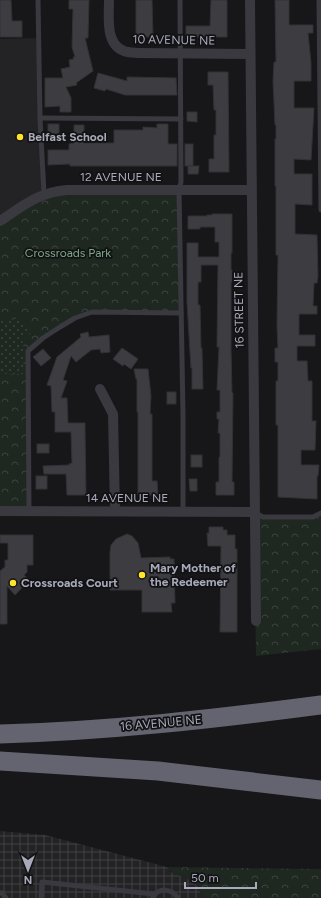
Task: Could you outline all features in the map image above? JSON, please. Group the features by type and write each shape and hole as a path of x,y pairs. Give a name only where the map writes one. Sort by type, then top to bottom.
{"highway":[{"name":"16 AVENUE NE","path":"0,734 62,732 151,725 321,705"},
{"path":"0,760 158,770 321,790"}],"street":[{"name":"10 AVENUE NE","path":"108,0 109,31 116,46 125,52 250,54"},
{"name":"16 STREET NE","path":"250,0 256,621"},
{"name":"12 AVENUE NE","path":"0,221 44,194 53,191 251,190"},
{"path":"100,389 113,414 115,511"},
{"name":"14 AVENUE NE","path":"0,511 254,512"}],"lane":[{"path":"38,0 40,118 44,194"},
{"path":"180,0 181,182 179,190 183,511"},
{"path":"319,0 321,210"},
{"path":"40,118 181,120"},
{"path":"29,511 28,351 43,338 60,327 75,318 92,312 181,313"},
{"path":"254,512 263,517 313,517 321,513"},
{"path":"41,898 42,882 153,896 162,890 167,890 175,894 178,898"},
{"path":"0,893 2,893 6,898"}],"shaded area":[{"name":"Belfast School","path":"38,38 44,194 0,221 0,39"},
{"path":"0,831 45,835 167,867 171,872 190,880 198,886 203,898 0,898"}],"green space":[{"name":"Crossroads Park","path":"179,190 181,313 92,312 75,318 28,351 29,511 0,511 0,221 44,194"},
{"path":"17,318 21,319 31,330 30,334 22,340 24,349 23,374 0,374 0,321 7,322"},
{"path":"254,512 263,517 302,517 321,513 321,649 256,656"},
{"path":"167,867 321,869 321,898 203,898 200,890 192,881 176,874"}],"building":[{"path":"0,0 11,0 12,21 22,21 22,37 0,37"},
{"path":"69,0 89,0 88,38 85,38 93,71 76,83 77,85 66,87 71,98 71,112 60,112 60,106 45,107 45,78 63,78 61,69 70,67 69,60 74,59 73,57 75,57 72,47 73,9 69,9"},
{"path":"136,0 152,0 153,37 136,37"},
{"path":"211,0 227,0 227,37 186,37 186,26 210,26"},
{"path":"275,0 289,0 289,25 313,25 313,33 308,33 311,81 294,81 294,108 314,108 311,160 294,159 294,174 312,174 312,205 295,204 295,234 317,235 318,276 317,283 314,283 313,306 317,306 317,314 299,314 299,335 315,335 315,346 297,346 297,361 307,361 308,381 312,381 312,421 316,421 315,450 301,450 301,465 319,465 317,476 317,499 278,497 278,425 276,425 276,381 278,381 278,362 275,362 275,348 278,348 278,255 276,255 276,125 273,81 274,62 276,62"},
{"path":"208,72 228,72 229,172 209,172 209,159 214,159 216,110 214,110 213,85 208,85"},
{"path":"98,73 127,81 127,77 176,78 177,95 125,95 106,89 105,91 94,88"},
{"path":"187,112 197,112 197,122 187,121"},
{"path":"48,124 59,124 59,134 48,134"},
{"path":"157,124 168,124 168,144 177,144 177,166 48,165 48,150 69,150 69,144 74,143 74,125 84,125 84,143 114,143 114,130 143,130 143,127 157,128"},
{"path":"185,144 193,144 193,166 185,166"},
{"path":"188,166 199,166 198,174 188,174"},
{"path":"212,214 232,214 231,349 233,393 232,482 234,482 234,495 216,495 216,482 219,482 220,457 220,433 218,433 219,419 217,419 217,412 220,412 220,390 217,390 219,347 217,347 218,265 201,265 201,282 198,282 198,305 200,305 203,389 192,389 192,368 187,302 187,243 198,243 198,257 219,257 219,242 215,242 215,227 188,229 188,216 207,216"},
{"path":"88,332 89,337 109,335 110,352 101,353 100,349 91,350 76,362 71,356 63,380 67,381 61,398 67,398 68,423 85,423 86,495 67,495 66,474 44,474 43,466 69,465 72,463 71,432 55,432 55,412 52,412 51,386 47,385 57,357 81,337 80,334"},
{"path":"122,348 138,359 131,369 124,364 123,366 113,359"},
{"path":"43,349 51,358 41,366 33,357"},
{"path":"134,369 148,369 151,396 150,414 152,414 152,481 157,481 158,495 138,495 137,379"},
{"path":"167,392 176,392 176,404 167,404"},
{"path":"37,444 49,444 49,453 37,453"},
{"path":"191,455 202,455 202,467 191,467"},
{"path":"36,476 47,476 47,489 36,489"},
{"path":"189,479 197,479 197,491 190,491"},
{"path":"209,527 223,527 223,530 227,530 227,535 235,535 235,549 237,549 237,632 220,632 221,546 208,546 207,533 209,533"},
{"name":"Mary Mother of the Redeemer","path":"127,534 132,536 138,543 141,558 170,557 170,559 174,559 175,603 171,603 172,612 142,612 142,590 110,590 111,545 116,539"},
{"name":"Crossroads Court","path":"0,535 33,535 33,565 27,565 27,572 24,575 29,580 15,595 7,586 7,624 0,624 0,571 5,567 5,560 8,560 8,543 0,543"}],"place":[{"name":"Belfast School","path":"20,137"},
{"name":"Mary Mother of the Redeemer","path":"142,575"},
{"name":"Crossroads Court","path":"13,583"}]}
